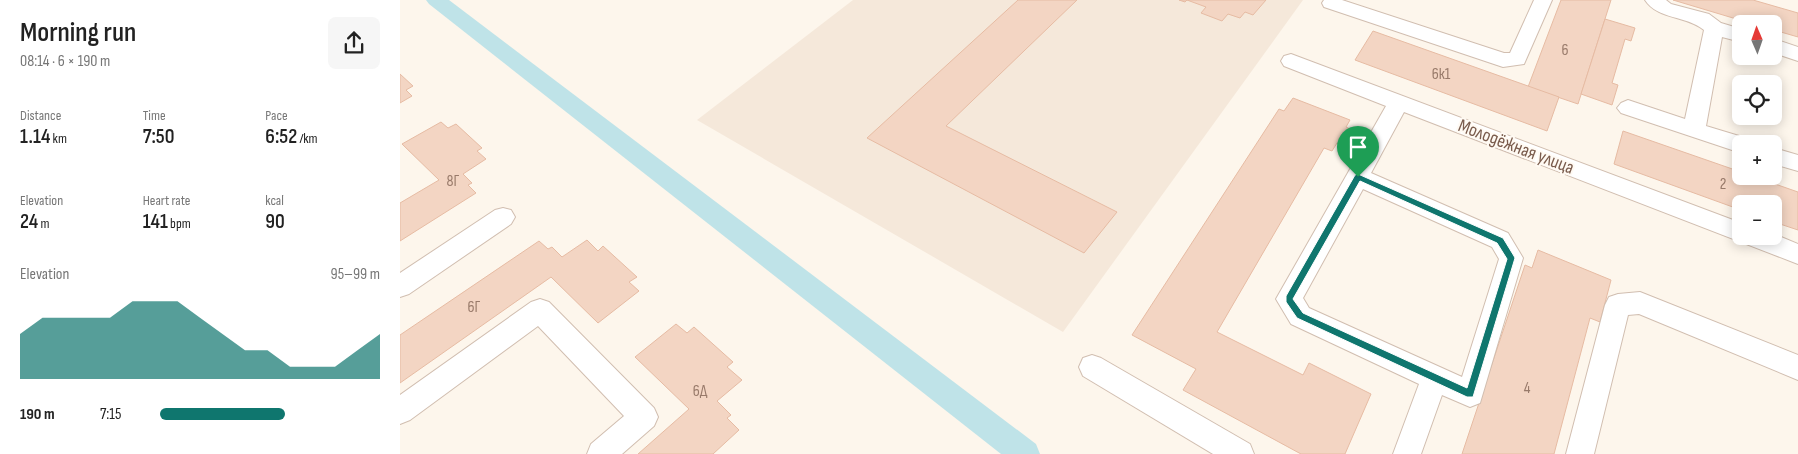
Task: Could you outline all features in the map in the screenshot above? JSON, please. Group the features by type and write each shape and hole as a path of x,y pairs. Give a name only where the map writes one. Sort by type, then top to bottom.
{"street":[{"path":"1333,0 1331,3 1503,60 1517,59 1542,0"},
{"path":"1654,0 1664,8 1702,18 1714,28 1732,33"},
{"path":"1694,130 1714,28"},
{"path":"1782,49 1798,54"},
{"name":"Молодёжная улица","path":"1291,61 1732,230"},
{"path":"1358,177 1500,240 1511,258 1470,394 1300,316 1289,299 1398,102"},
{"path":"1628,108 1732,142"},
{"path":"1782,158 1798,163"},
{"path":"400,286 503,217"},
{"path":"1774,245 1798,254"},
{"path":"1580,454 1618,305 1640,303 1798,368"},
{"path":"400,411 540,310 644,417 601,454"},
{"path":"1092,367 1240,454"},
{"path":"1406,454 1434,379"}],"shaded area":[{"path":"853,0 1303,0 1063,332 697,120"}],"building":[{"path":"1018,0 1077,0 946,126 1117,212 1084,253 867,138"},
{"path":"1187,0 1266,0 1253,15 1245,12 1240,18 1228,14 1222,21 1201,13 1206,7"},
{"path":"1561,0 1611,0 1578,104 1528,87"},
{"path":"1673,0 1753,0 1798,13 1798,37 1782,32 1782,15 1732,15 1732,18"},
{"path":"1605,19 1635,28 1631,41 1625,39 1612,83 1618,85 1612,105 1581,94"},
{"path":"1373,31 1559,97 1547,131 1355,60"},
{"path":"400,74 413,86 406,90 412,96 400,103"},
{"path":"1293,98 1350,120 1346,127 1350,129 1341,145 1337,143 1332,151 1324,148 1217,332 1303,375 1309,363 1371,394 1345,454 1301,454 1183,390 1196,369 1132,335 1279,109 1284,111"},
{"path":"441,122 448,128 456,124 482,148 477,151 486,159 463,174 472,183 468,185 476,193 400,241 400,203 439,180 402,144"},
{"path":"1623,131 1732,169 1732,185 1778,185 1798,192 1798,230 1782,225 1782,195 1732,195 1732,207 1614,164"},
{"path":"587,240 598,251 603,246 637,277 629,282 639,291 598,323 551,277 400,383 400,335 539,241 548,249 552,247 562,257"},
{"path":"1538,250 1611,280 1600,322 1590,318 1554,454 1462,454 1525,265 1532,268"},
{"path":"676,324 687,333 694,327 733,362 727,367 742,380 717,401 731,415 727,418 739,430 713,454 638,454 689,409 635,357"}],"waterway":[{"path":"436,0 1025,454"}],"route":[{"path":"1358,177 1500,240 1511,258 1470,394 1300,316 1289,299 1358,177"}]}
